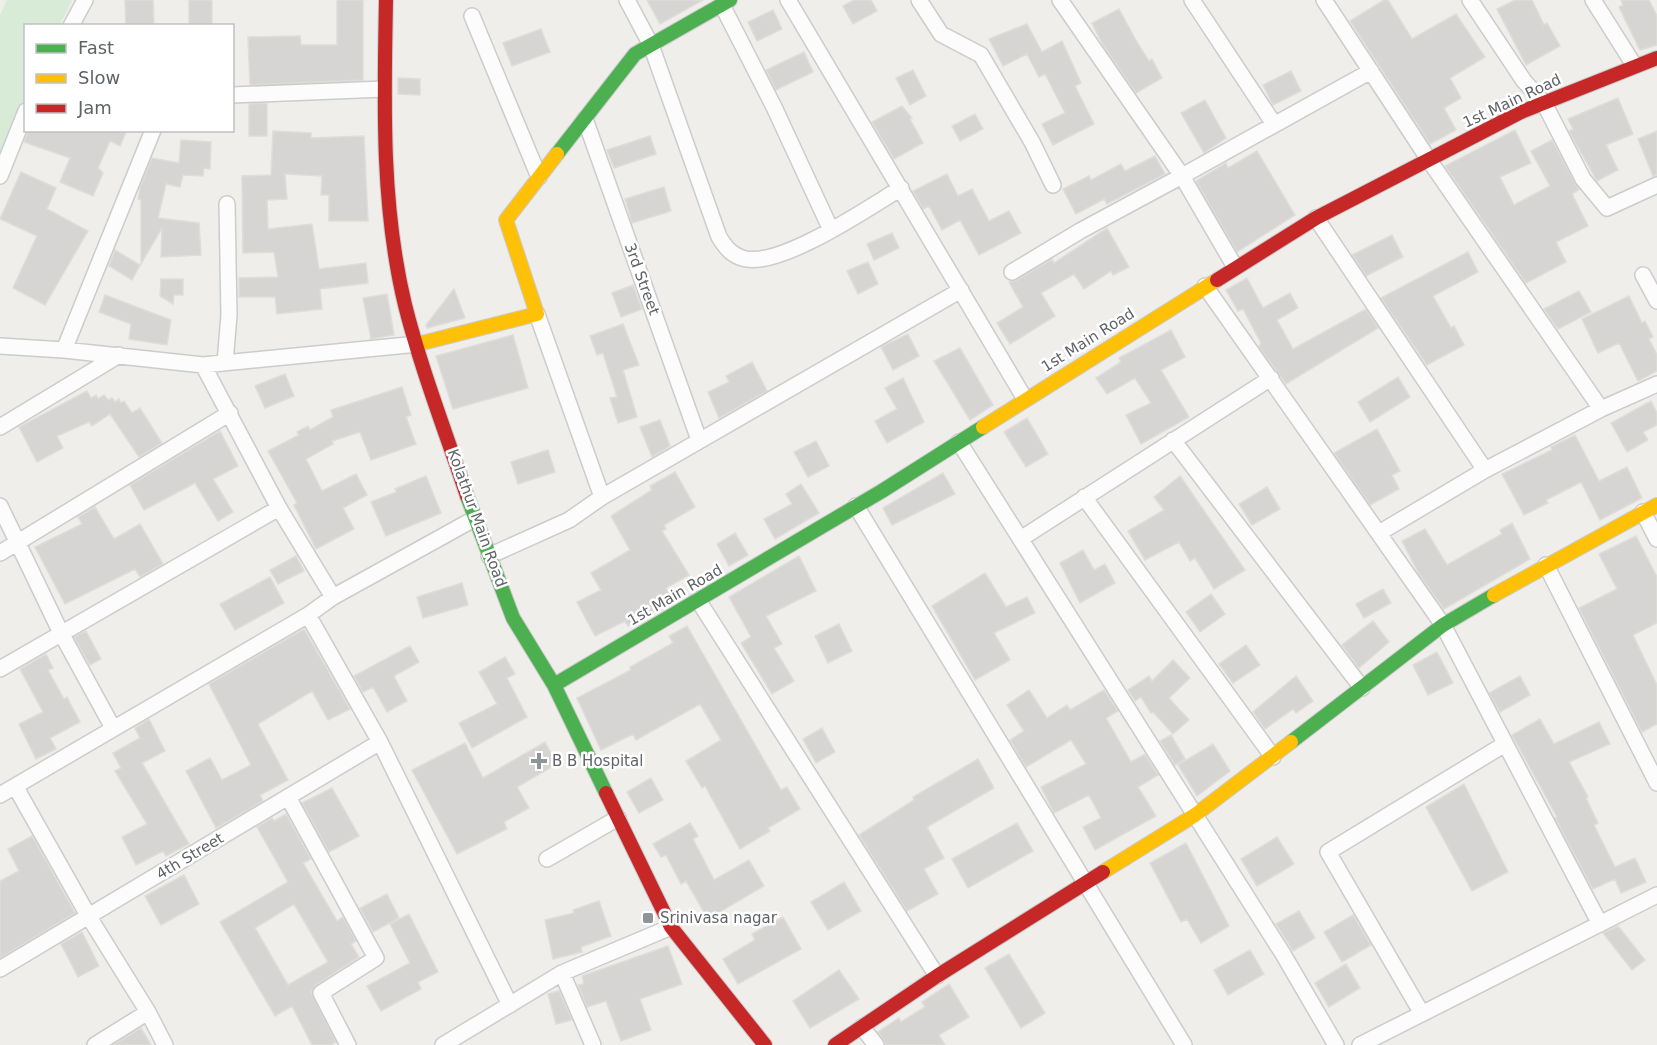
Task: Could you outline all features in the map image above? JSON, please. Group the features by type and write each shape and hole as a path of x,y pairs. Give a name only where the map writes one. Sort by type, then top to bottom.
{"street":[{"path":"72,24 85,0"},
{"name":"Kolathur Main Road","path":"386,0 384,88 390,223 405,304 474,519 513,618 554,685 671,927 765,1045"},
{"path":"627,0 651,45 718,237 728,252 747,260 774,257 831,230 901,188"},
{"path":"788,0 1025,399"},
{"path":"920,0 941,34 981,55 1032,142 1053,185"},
{"path":"1060,0 1182,176 1235,267"},
{"path":"1192,0 1274,124"},
{"path":"1324,0 1429,160 1601,409"},
{"path":"1470,0 1524,81 1544,103 1583,179 1607,208 1657,186"},
{"path":"1593,0 1634,65"},
{"path":"602,497 506,220 635,54 717,4 774,107 831,230"},
{"path":"472,16 539,177"},
{"name":"1st Main Road","path":"554,685 856,506 1316,218 1521,112 1634,65 1657,58"},
{"path":"1012,272 1080,231 1371,71"},
{"path":"234,94 384,88"},
{"path":"0,176 24,116"},
{"name":"3rd Street","path":"585,119 699,440"},
{"path":"64,350 152,132"},
{"path":"225,363 229,315 227,204"},
{"path":"1316,218 1485,470"},
{"path":"1643,274 1657,301"},
{"path":"1205,286 1443,625 1600,924"},
{"path":"489,556 569,520 602,497 699,440 961,290"},
{"path":"0,346 118,355 203,365 418,344 537,314"},
{"path":"0,427 118,355"},
{"path":"203,365 279,508 333,597"},
{"path":"1022,538 1271,378"},
{"path":"1379,533 1485,470 1601,409 1657,384"},
{"path":"0,554 230,413"},
{"path":"1173,440 1362,688"},
{"path":"959,442 1022,538 1283,954 1336,1045"},
{"path":"1084,497 1273,757"},
{"path":"0,506 20,542 61,633 113,728"},
{"path":"856,506 1184,1045"},
{"path":"0,669 279,508"},
{"path":"835,1045 937,976 1195,815 1443,625 1650,508 1657,539"},
{"path":"0,795 308,615 333,597 474,519"},
{"path":"1546,565 1656,777"},
{"path":"698,600 937,976"},
{"path":"308,615 380,742 510,1005"},
{"name":"4th Street","path":"0,969 380,742"},
{"path":"1421,1012 1328,852 1505,744"},
{"path":"15,786 90,917 148,1012 165,1045"},
{"path":"288,797 376,958 321,993 348,1045"},
{"path":"547,858 618,818"},
{"path":"1360,1045 1421,1012 1657,895"},
{"path":"443,1045 562,974 671,927"},
{"path":"562,974 593,1045"},
{"path":"94,1045 148,1012"},
{"path":"862,1027 876,1045"}],"green space":[{"path":"7,0 72,0 60,24 24,24 24,104 0,159 0,15"}],"building":[{"path":"125,0 153,0 154,24 126,24"},
{"path":"189,0 212,0 212,24 189,24"},
{"path":"337,0 363,0 363,80 250,85 248,37 300,36 301,45 337,45"},
{"path":"647,0 703,0 660,24"},
{"path":"854,0 871,0 877,11 853,24 843,6"},
{"path":"1384,0 1388,0 1412,39 1456,14 1485,57 1450,78 1461,98 1444,108 1456,130 1430,144 1350,21"},
{"path":"1515,0 1532,0 1544,25 1547,23 1560,46 1526,65 1497,9"},
{"path":"1621,0 1649,0 1657,16 1657,45 1640,50 1619,7 1623,5"},
{"path":"1119,9 1137,42 1149,61 1152,59 1162,78 1136,93 1103,45 1092,23"},
{"path":"773,10 782,29 757,41 748,22"},
{"path":"1027,24 1042,52 1062,41 1081,83 1075,86 1094,124 1053,145 1042,124 1065,113 1045,74 1039,77 1027,54 1003,66 989,39"},
{"path":"541,29 550,52 512,66 503,43"},
{"path":"804,52 813,72 776,90 766,70"},
{"path":"913,70 926,96 910,105 896,78"},
{"path":"1291,71 1301,91 1273,105 1263,85"},
{"path":"398,78 420,79 420,95 398,94"},
{"path":"1618,98 1633,134 1606,145 1618,170 1597,181 1569,131 1573,129 1568,119"},
{"path":"1205,100 1226,138 1204,153 1181,113"},
{"path":"267,103 267,136 249,136 249,104"},
{"path":"902,106 912,118 910,119 923,143 894,159 872,122"},
{"path":"975,114 983,129 960,141 952,126"},
{"path":"1515,130 1531,163 1500,177 1514,205 1550,186 1531,151 1552,140 1579,190 1573,193 1573,196 1588,226 1556,242 1566,262 1526,283 1445,166"},
{"path":"273,131 311,133 311,138 364,136 368,221 329,221 329,195 321,195 322,176 285,174 287,199 267,200 268,229 312,224 319,269 366,263 368,283 320,289 322,309 277,314 275,297 239,297 239,278 278,277 274,252 243,253 242,176 271,175"},
{"path":"1657,131 1657,175 1653,176 1638,139"},
{"path":"28,132 126,132 120,146 110,141 98,168 103,173 93,196 60,182 70,158 24,142"},
{"path":"650,136 656,154 614,168 607,150"},
{"path":"181,140 211,142 210,169 204,168 203,176 183,175 180,187 166,184 158,218 199,223 201,255 161,257 162,228 141,264 141,200 138,199 140,188 152,158 179,163"},
{"path":"1257,151 1295,215 1237,252 1196,181 1226,163 1228,168"},
{"path":"1155,156 1165,174 1107,204 1104,199 1076,214 1063,189 1089,176 1091,180 1121,164 1125,171"},
{"path":"21,172 56,188 47,209 88,231 45,305 13,288 37,236 0,219"},
{"path":"947,174 958,196 972,189 989,221 1009,211 1021,233 979,255 960,220 942,230 929,206 923,209 913,191"},
{"path":"664,187 671,211 632,223 625,199"},
{"path":"1107,228 1129,267 1113,275 1111,271 1084,289 1074,274 1041,293 1055,316 1010,344 997,323 1023,307 1009,282 1017,280 1052,259 1054,263"},
{"path":"892,233 899,248 874,260 867,244"},
{"path":"1392,235 1403,257 1366,276 1352,255"},
{"path":"115,250 140,265 132,280 109,266"},
{"path":"1468,252 1478,272 1433,296 1451,328 1454,326 1464,345 1427,365 1381,298"},
{"path":"868,262 878,284 858,294 847,271"},
{"path":"1247,278 1263,308 1290,293 1298,308 1277,320 1293,349 1366,309 1378,328 1286,384 1259,347 1261,343 1243,309 1238,311 1226,290"},
{"path":"161,279 183,279 183,295 174,295 173,304 160,296"},
{"path":"633,285 642,309 621,317 612,293"},
{"path":"454,289 465,318 427,328 426,325"},
{"path":"1579,291 1591,312 1558,329 1544,309"},
{"path":"387,294 394,335 371,339 363,298"},
{"path":"105,295 171,320 167,345 129,339 131,324 99,312"},
{"path":"1629,296 1642,323 1645,321 1653,337 1649,339 1657,355 1657,371 1638,381 1619,343 1598,353 1582,319"},
{"path":"623,324 639,365 623,370 637,417 618,423 610,398 617,397 603,353 597,355 590,336"},
{"path":"1171,330 1185,357 1161,370 1189,417 1141,444 1126,415 1151,403 1135,378 1107,394 1096,378 1121,362 1119,358"},
{"path":"908,334 919,356 893,370 881,347"},
{"path":"513,335 528,388 453,409 436,356"},
{"path":"960,348 993,405 970,420 934,361"},
{"path":"752,362 767,391 719,418 708,392 729,382 726,376"},
{"path":"285,374 294,396 265,408 255,386"},
{"path":"1398,377 1410,397 1370,422 1358,402"},
{"path":"903,378 924,422 887,443 875,421 897,409 885,388"},
{"path":"402,387 411,415 406,417 416,444 371,460 360,432 332,441 333,444 306,459 322,491 356,474 367,495 343,508 354,529 316,549 294,505 297,503 268,451 299,435 297,432 308,426 310,430 333,417 331,410"},
{"path":"87,391 91,398 96,395 98,399 104,395 108,400 112,398 115,402 119,399 121,403 124,401 132,413 140,408 162,443 139,457 110,414 92,426 89,422 57,436 63,448 37,462 19,427"},
{"path":"1651,401 1657,413 1657,425 1643,432 1648,440 1627,452 1611,423"},
{"path":"1027,418 1048,454 1026,467 1004,432"},
{"path":"660,420 670,446 652,457 640,427"},
{"path":"1377,429 1400,471 1392,475 1399,489 1370,505 1334,453"},
{"path":"220,431 238,466 213,479 233,512 218,521 195,483 144,510 130,485"},
{"path":"1575,435 1599,481 1627,467 1642,498 1600,520 1581,482 1546,500 1548,503 1524,515 1502,474 1552,450 1551,447"},
{"path":"816,441 829,466 808,477 794,452"},
{"path":"548,450 555,472 518,484 511,462"},
{"path":"675,472 695,507 664,525 666,529 662,531 689,575 666,588 673,599 628,626 625,621 595,636 577,602 601,590 591,573 630,550 611,516 652,490 650,486"},
{"path":"943,473 955,494 892,525 883,508"},
{"path":"426,476 441,513 386,536 371,502"},
{"path":"1180,476 1245,570 1214,589 1195,558 1190,561 1179,542 1145,560 1128,531 1164,510 1154,497"},
{"path":"801,484 819,513 775,539 764,519 792,504 786,494"},
{"path":"1267,487 1280,509 1252,525 1239,504"},
{"path":"95,507 114,539 140,524 163,564 140,577 135,569 65,604 35,547 82,524 78,517"},
{"path":"1512,523 1530,559 1444,609 1419,574 1402,541 1425,529 1447,565 1502,534 1500,530"},
{"path":"735,533 748,555 729,566 717,544"},
{"path":"1636,536 1657,577 1657,623 1633,635 1657,685 1657,724 1642,732 1579,608 1617,589 1599,554"},
{"path":"1083,550 1094,570 1105,564 1115,583 1080,603 1060,563"},
{"path":"296,556 304,571 278,584 270,570"},
{"path":"799,556 816,591 766,616 782,644 774,648 794,681 772,694 741,643 751,637 729,597"},
{"path":"985,573 1006,607 1027,597 1035,613 994,633 1010,660 975,680 932,606"},
{"path":"270,577 284,603 235,630 220,604"},
{"path":"462,583 468,605 423,618 417,597"},
{"path":"1383,589 1391,603 1364,618 1356,604"},
{"path":"1211,594 1225,614 1200,632 1186,612"},
{"path":"1373,621 1389,642 1359,668 1342,645"},
{"path":"839,624 852,651 828,663 815,636"},
{"path":"687,626 781,790 787,787 800,809 768,828 770,831 740,849 705,786 702,788 686,761 721,740 700,704 636,740 633,734 601,750 577,698 631,670 630,667 673,643 669,636"},
{"path":"304,629 350,709 328,720 312,691 258,724 288,780 260,795 263,801 216,828 186,771 210,758 222,780 251,765 209,684"},
{"path":"86,631 101,659 90,665 74,637"},
{"path":"1246,645 1260,665 1233,683 1219,664"},
{"path":"410,646 419,662 394,676 407,701 387,712 373,687 363,692 354,676"},
{"path":"1437,652 1453,683 1428,695 1413,665"},
{"path":"46,654 53,668 48,670 64,699 67,697 80,722 50,738 56,749 36,759 19,724 43,712 20,669"},
{"path":"505,657 515,674 507,678 527,717 472,748 459,723 497,704 479,672"},
{"path":"1173,660 1190,678 1169,698 1189,720 1173,734 1153,712 1151,713 1141,697 1135,701 1128,690 1149,676 1152,681"},
{"path":"1296,676 1313,701 1296,713 1293,709 1265,729 1253,712"},
{"path":"1520,676 1530,695 1500,712 1489,693"},
{"path":"1029,690 1047,718 1067,705 1070,710 1104,690 1118,711 1106,718 1131,762 1145,754 1158,775 1138,787 1156,816 1095,850 1083,827 1101,818 1089,795 1054,813 1041,787 1086,764 1071,740 1026,767 1010,740 1024,731 1007,705"},
{"path":"149,719 165,751 142,763 189,844 166,856 163,851 136,865 122,837 147,824 115,771 121,768 113,753 140,738 135,728"},
{"path":"1540,719 1554,744 1599,722 1610,744 1569,762 1588,797 1586,798 1598,823 1594,825 1615,867 1635,858 1646,882 1621,893 1615,879 1593,889 1512,735"},
{"path":"822,728 835,752 816,763 803,739"},
{"path":"1171,735 1185,759 1175,765 1160,741"},
{"path":"545,742 557,764 517,787 529,808 504,822 507,829 457,854 412,770 465,743 483,778"},
{"path":"1213,744 1230,771 1197,796 1178,765"},
{"path":"978,759 994,788 927,827 944,858 924,869 938,894 907,911 859,835 914,800 913,797"},
{"path":"651,778 663,800 639,813 627,792"},
{"path":"1464,784 1508,872 1472,891 1426,807"},
{"path":"332,788 359,836 329,852 302,803"},
{"path":"286,814 311,859 303,863 337,921 343,917 356,941 351,944 359,957 316,985 311,992 336,1042 331,1045 312,1045 292,1006 275,1016 220,922 288,882 257,827 272,818 274,821","holes":["294,904 328,962 288,985 255,928"]},
{"path":"690,823 698,836 693,839 714,880 749,860 764,886 708,919 686,881 681,884 666,855 661,857 653,844"},
{"path":"1017,823 1033,851 968,888 952,859"},
{"path":"32,836 75,913 0,958 0,881 19,871 8,849"},
{"path":"1277,837 1294,864 1257,886 1241,859"},
{"path":"1186,843 1229,926 1201,943 1187,919 1181,922 1150,863"},
{"path":"184,875 199,904 161,925 145,896"},
{"path":"844,882 861,911 828,930 811,902"},
{"path":"387,894 399,918 373,932 360,908"},
{"path":"599,901 611,936 581,947 582,952 553,959 545,920 574,913 573,910"},
{"path":"1299,911 1315,938 1293,951 1276,924"},
{"path":"409,914 438,972 418,982 421,989 381,1011 367,986 410,963 390,924"},
{"path":"1353,915 1371,945 1342,962 1324,932"},
{"path":"783,917 801,949 738,984 723,959 755,940 752,934"},
{"path":"1618,926 1645,960 1632,970 1603,933"},
{"path":"82,932 99,966 78,977 61,944"},
{"path":"668,946 682,984 640,999 651,1030 621,1041 606,1001 587,1007 578,985 584,984 582,976"},
{"path":"1250,950 1264,974 1228,995 1214,970"},
{"path":"1009,954 1045,1013 1021,1028 985,968"},
{"path":"1346,964 1360,988 1329,1007 1315,983"},
{"path":"839,970 859,999 810,1028 793,1001"},
{"path":"949,984 969,1017 939,1035 945,1045 886,1045 878,1032 899,1018 901,1022 925,1007 922,1002"},
{"path":"559,991 572,1020 556,1024 548,994"},
{"path":"141,1028 151,1045 113,1045"}],"traffic: fast":[{"path":"557,154 635,54 730,0"},
{"path":"554,685 882,491 983,427"},
{"path":"467,496 513,618 554,685 606,793"},
{"path":"1291,742 1443,625 1494,595"}],"traffic: slow":[{"path":"418,344 537,314 506,220 557,154"},
{"path":"983,427 1217,280"},
{"path":"1494,595 1657,505"},
{"path":"1103,872 1195,815 1291,742"}],"traffic: jam":[{"path":"386,0 386,153 397,268 418,353 467,496"},
{"path":"1217,280 1316,218 1521,112 1657,58"},
{"path":"606,793 671,927 765,1045"},
{"path":"835,1045 937,976 1103,872"}],"place":[{"name":"B B Hospital","path":"539,761"},
{"name":"Srinivasa nagar","path":"648,918"}]}
